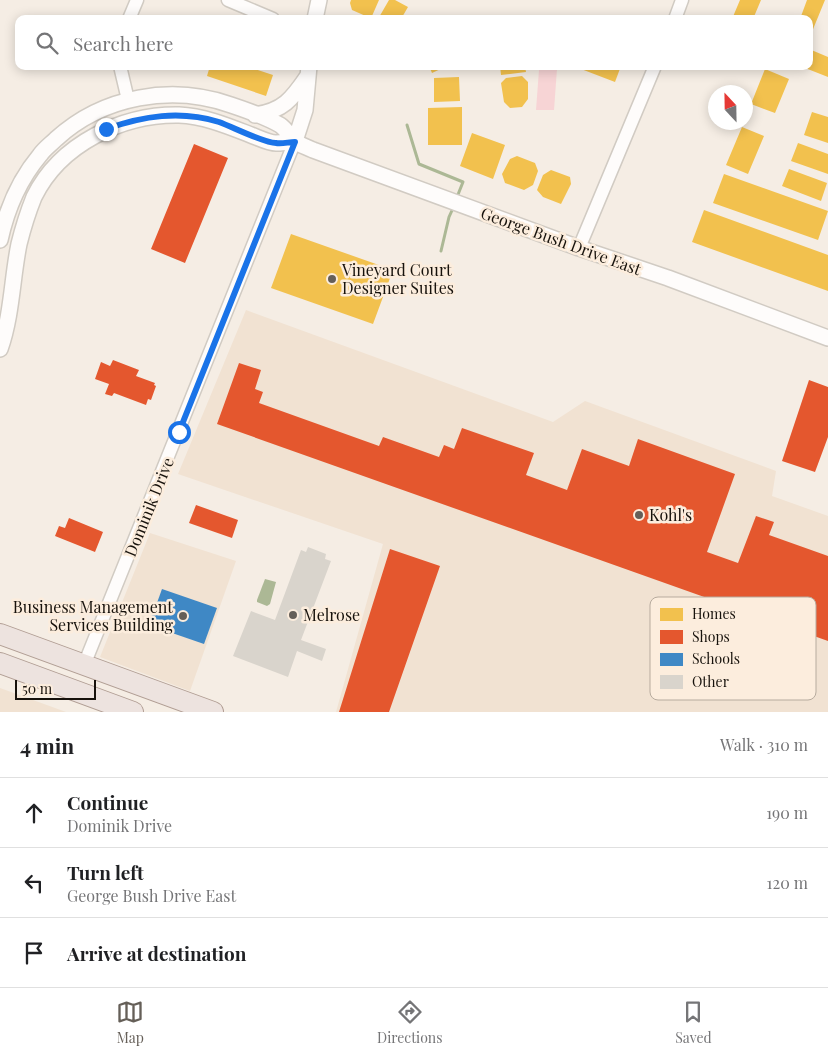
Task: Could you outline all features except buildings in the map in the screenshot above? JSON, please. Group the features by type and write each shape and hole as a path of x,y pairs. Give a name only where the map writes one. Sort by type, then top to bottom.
{"main road":[{"path":"0,634 213,712"},
{"path":"0,663 133,712"}],"street":[{"path":"131,15 137,0"},
{"path":"228,0 264,15"},
{"path":"316,15 319,0"},
{"path":"676,15 682,0"},
{"path":"121,70 128,100"},
{"path":"579,248 653,70"},
{"path":"255,115 280,108 294,96 309,71"},
{"name":"Dominik Drive","path":"84,666 295,142 305,110 309,71"},
{"name":"George Bush Drive East","path":"0,240 5,218 25,176 41,153 63,133 88,115 128,100 155,96 187,95 230,105 281,126 295,142 313,150 828,338"},
{"name":"George Bush Drive East","path":"0,348 13,288 19,245 26,218 35,196 50,173 84,142 112,127 152,116 180,115 217,122 275,144 295,142"},
{"path":"0,240 19,245"}],"shaded area":[{"path":"539,70 557,70 554,110 536,110"},
{"path":"246,310 553,422 585,401 776,471 772,496 828,516 828,712 336,712 383,544 178,474"},
{"path":"150,533 236,561 190,691 100,657"},
{"path":"265,579 276,582 270,604 267,606 257,602"},
{"path":"0,688 66,712 0,712"}],"waterway":[{"path":"407,125 419,164 463,182 457,197"},
{"path":"441,251 449,217 454,206"}],"place":[{"name":"Vineyard Court Designer Suites","path":"332,279"},
{"name":"Kohl's","path":"639,515"},
{"name":"Melrose","path":"293,615"},
{"name":"Business Management Services Building","path":"183,616"}],"route":[{"path":"106,129 138,118 180,115 217,122 275,144 295,142 179,432"}]}
